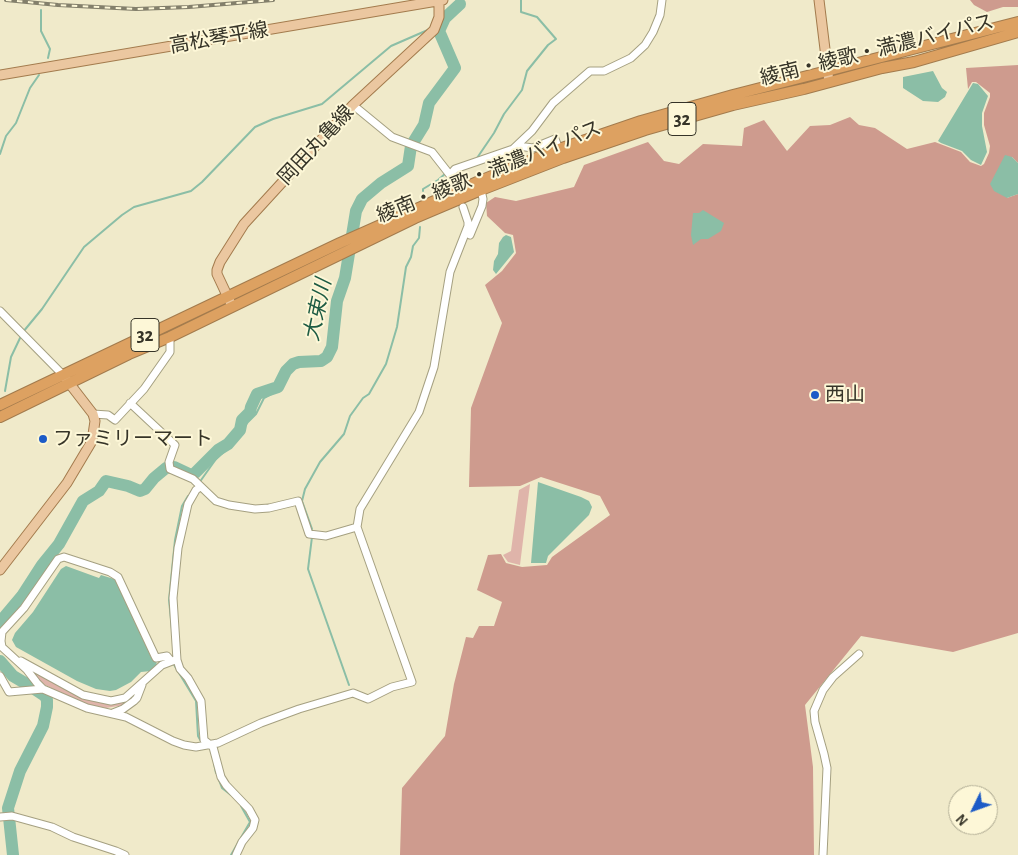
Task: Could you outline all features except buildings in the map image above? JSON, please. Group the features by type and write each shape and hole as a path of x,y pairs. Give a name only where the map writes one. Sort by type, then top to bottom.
{"highway":[{"name":"綾南・綾歌・満濃バイパス","path":"0,417 66,379 227,295 340,242 477,182 559,150 641,121 733,95 1018,22"},
{"name":"綾南・綾歌・満濃バイパス","path":"0,405 170,337 415,218 480,190 563,158 644,130 733,105 882,68 914,62 1018,32"}],"main road":[{"name":"岡田丸亀線","path":"232,306 217,270 244,224 353,104 435,28 439,17 441,0"},
{"name":"高松琴平線","path":"0,75 441,0"},
{"path":"818,0 829,82"},
{"path":"0,570 67,483 92,441 95,422 93,414 66,379"}],"street":[{"path":"353,104 386,133 432,152 449,175 455,170 518,146 553,103 590,71 604,70 622,64 638,52 649,38 659,20 662,0"},
{"path":"518,146 533,148 555,139 559,150"},
{"path":"463,242 467,241 482,206 483,199 480,190"},
{"path":"207,746 299,709 353,693 368,699 392,687 412,682 357,527 360,509 419,412 434,367 439,347 450,272 468,226 463,208"},
{"path":"0,311 23,332 66,379"},
{"path":"93,414 108,415 115,420 144,389 170,352 170,337"},
{"path":"130,403 175,444 169,467 193,479 216,501 255,509 269,508 298,500 309,534 326,536 357,527"},
{"path":"172,660 173,598 178,548 188,504 199,485"},
{"path":"207,746 204,740 201,701 188,678 172,660 167,656 156,658 118,577 110,572 64,557 58,560 24,608 2,632 2,647 27,670 42,689 87,708 113,713 132,720 184,745 213,747 221,777 226,785 249,809 255,820 254,825 242,842 236,855"},
{"path":"823,855 827,768 814,722 814,712 823,690 833,677 859,654"},
{"path":"16,660 19,659 83,694 111,701 125,698 162,665 172,660"},
{"path":"0,676 9,692 42,689"},
{"path":"113,713 123,709 137,698 144,682"},
{"path":"6,817 52,827 72,837 116,850 125,855"}],"shaded area":[{"path":"970,0 1018,0 1018,7 1003,7 987,12 974,5"},
{"path":"1018,65 1018,163 1012,157 1007,198 1018,194 1018,633 953,652 861,636 805,705 813,767 814,855 400,855 402,788 445,736 454,684 466,637 473,638 479,626 494,626 502,602 477,590 488,555 501,554 506,563 522,567 547,565 552,557 610,515 600,496 541,477 520,486 469,487 471,408 502,323 485,285 502,271 516,253 513,235 505,233 487,216 486,203 495,197 516,201 574,187 584,165 648,142 664,161 679,164 703,144 742,146 744,128 764,120 787,151 810,126 830,125 850,117 859,125 875,128 907,149 935,142 961,152 970,162 981,166 984,164 989,153 990,146 984,125 984,113 990,93 976,82 972,82 968,89 966,68"},
{"path":"933,71 942,88 947,92 945,97 938,102 923,101 903,88 903,77"},
{"path":"973,83 978,84 988,96 982,113 982,126 987,152 981,165 971,160 962,151 938,141"},
{"path":"1005,155 1012,157 1018,163 1018,194 1007,198 994,191 990,184"},
{"path":"703,210 724,223 721,231 708,239 701,239 693,245 691,235 693,213 699,213"},
{"path":"506,235 511,237 514,252 496,274 493,270 494,261 498,254 499,243"},
{"path":"538,482 581,497 589,501 592,507 589,515 548,556 546,563 531,563"},
{"path":"530,484 520,565 508,562 503,555 511,551 519,490"},
{"path":"66,566 99,578 101,575 114,579 118,583 151,657 156,661 157,665 151,671 141,672 131,682 116,690 96,689 77,681 16,647 12,640 15,633 33,612 61,569"},
{"path":"23,664 77,694 98,702 113,703 139,689 135,696 124,705 106,708 84,704 39,682"}],"waterway":[{"path":"477,158 504,114 522,90 527,71 548,45 556,39 537,17 521,12 521,0"},
{"name":"大束川","path":"0,622 22,596 42,565 59,544 83,501 99,491 106,481 140,491 145,489 166,468 174,467 191,475 195,473 218,450 228,444 240,430 242,420 250,412 257,394 278,387 286,371 293,364 321,361 327,357 332,347 337,301 345,278 356,211 362,199 381,183 408,166 411,146 424,125 429,103 455,68 439,31 445,18 460,4"},
{"path":"41,10 41,31 50,49 48,58"},
{"path":"23,332 42,309 84,247 122,215 134,207 191,191 255,127 273,119 322,104 391,46 430,29"},
{"path":"0,154 6,136 16,123 30,88 39,75"},
{"path":"423,191 423,189 446,173"},
{"path":"312,529 302,501 305,489 320,462 344,434 350,416 363,398 369,394 386,364 397,327 406,267 411,257 413,246 419,238 420,227"},
{"path":"5,391 11,357 21,336"},
{"name":"大束川","path":"199,483 216,459 231,446 256,414 264,398 277,391 280,383"},
{"path":"172,629 169,600 175,540 182,506 188,496"},
{"path":"312,537 308,569 349,685"},
{"name":"大束川","path":"0,661 13,676 45,696 47,700 43,726 20,771 8,808 13,855"},
{"path":"173,663 196,701 198,736 202,743"},
{"path":"214,763 216,773"},
{"path":"219,780 222,788 231,795"},
{"path":"231,855 250,822 241,806"}],"railway":[{"path":"6,0 136,9 273,0"}],"place":[{"name":"西山","path":"815,395"},
{"name":"ファミリーマート","path":"43,439"}]}
